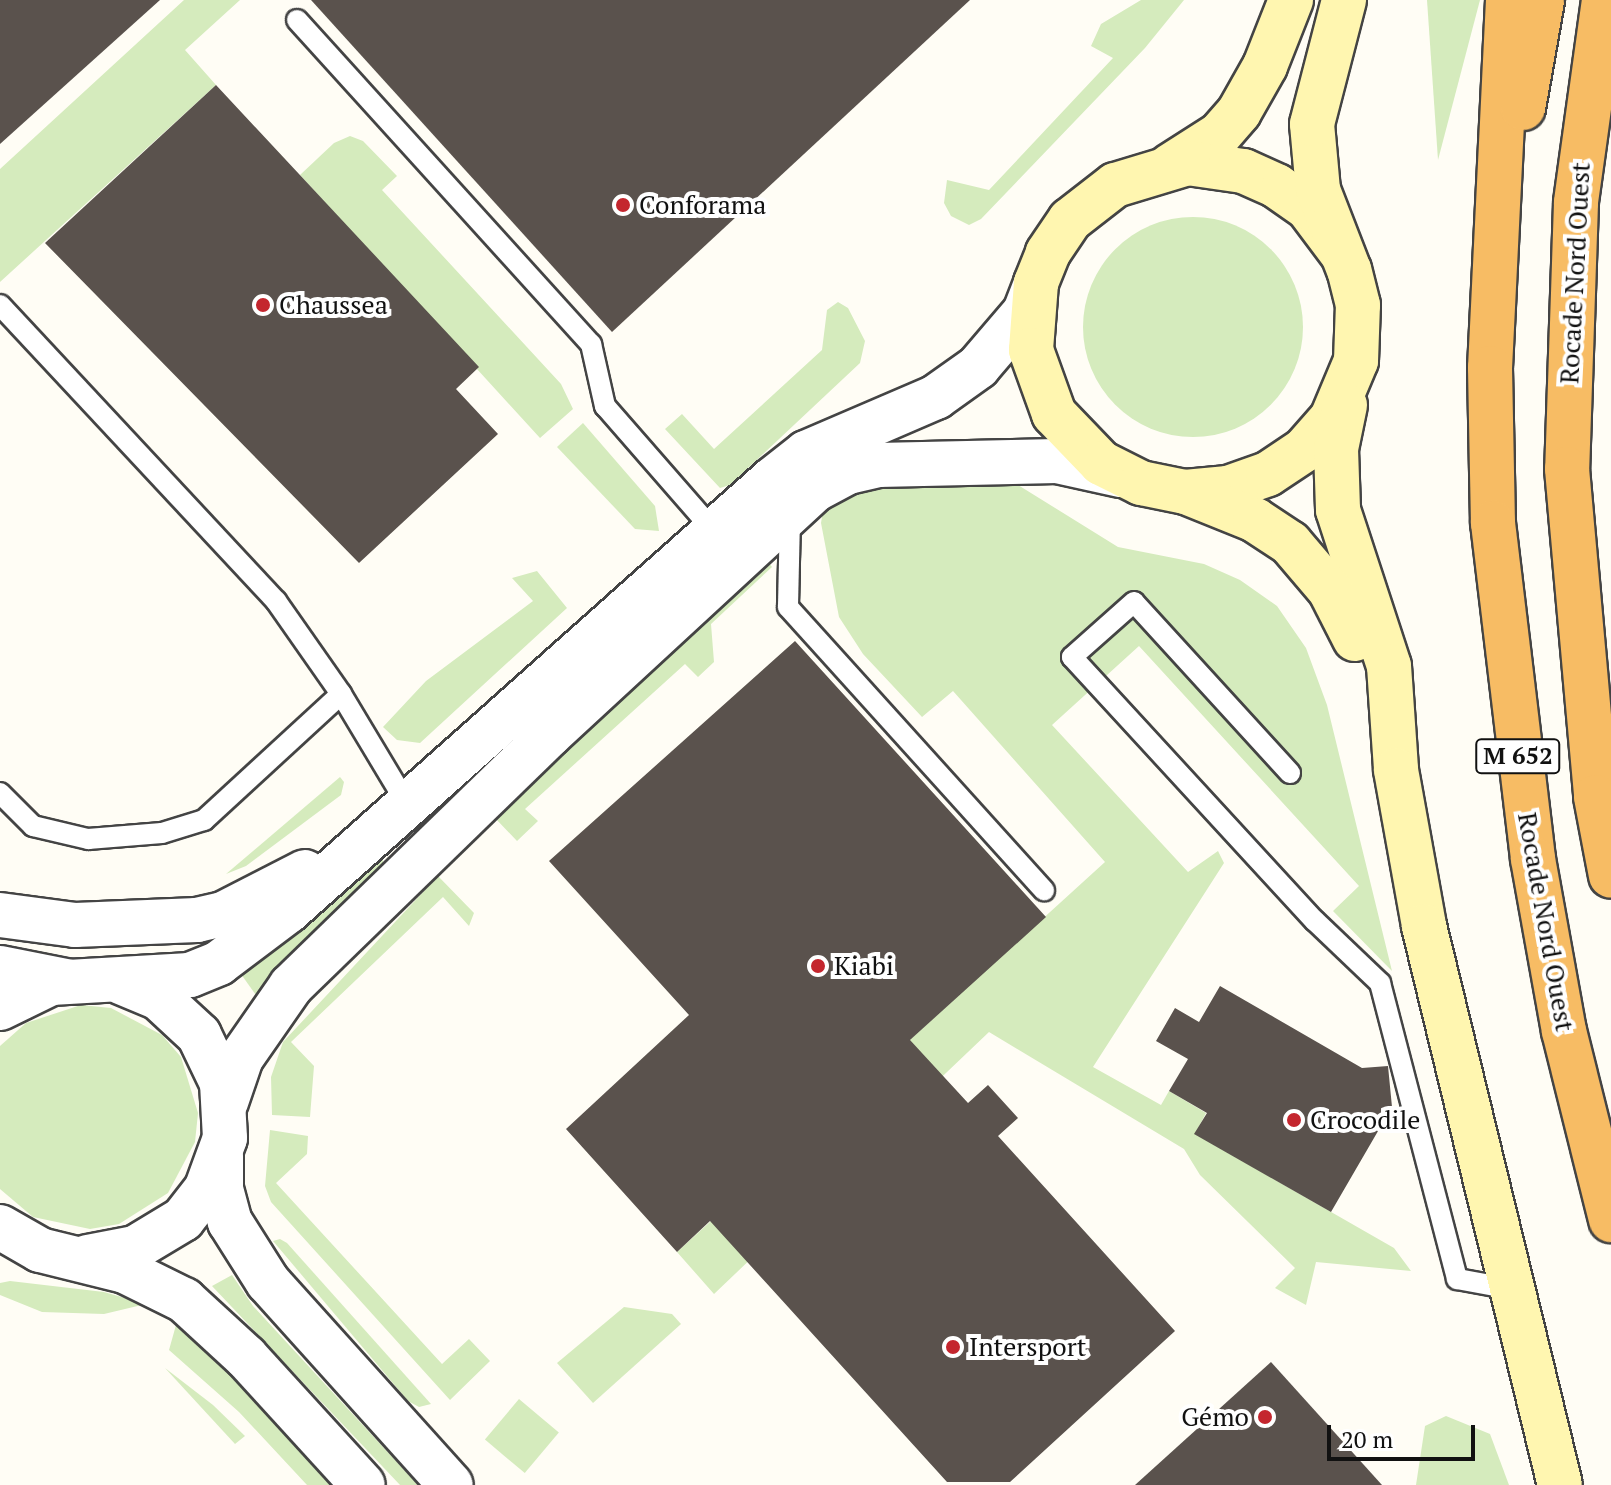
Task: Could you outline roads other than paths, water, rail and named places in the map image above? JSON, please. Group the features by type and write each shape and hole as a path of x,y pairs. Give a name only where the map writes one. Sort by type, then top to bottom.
{"highway":[{"name":"M 652","path":"1494,285 1508,0"},
{"name":"M 652","path":"1494,285 1542,0"},
{"name":"Rocade Nord Ouest","path":"1604,2 1573,235 1567,469 1596,797 1611,876"},
{"name":"Rocade Nord Ouest","path":"1494,285 1493,523 1512,721 1564,1031 1611,1220"}],"main road":[{"path":"1170,166 1220,134 1239,112 1265,66 1291,0"},
{"path":"1344,0 1312,124 1318,190 1358,305 1359,343 1336,449 1338,510 1389,666 1396,770 1424,926 1560,1485"},
{"path":"1341,252 1308,208 1261,177 1216,165 1170,166 1132,176 1083,207 1058,236 1036,283 1030,328 1044,394 1067,432 1120,475 1185,492 1255,520 1290,543 1330,590 1361,653 1396,770"},
{"path":"1185,492 1249,483 1287,464 1319,435 1350,379"}],"street":[{"path":"0,1008 33,989 89,979 190,975 219,963 288,911 357,845 806,453 936,397 963,378 1007,336 1025,312 1036,283"},
{"path":"451,1485 268,1282 230,1222 221,1189 226,1102 247,1048 291,986 549,735 816,489 878,465 1057,461 1120,475"},
{"path":"0,915 75,925 197,920 223,914 357,845"},
{"path":"0,965 89,979 151,994 187,1020 209,1050 226,1102"},
{"path":"70,1256 117,1254 168,1232 196,1206 221,1156"},
{"path":"1,1242 70,1256 152,1281 184,1300 246,1357 363,1485"}],"lane":[{"path":"297,20 591,344 605,406 714,531"},
{"path":"0,305 276,601 341,694 406,802"},
{"path":"790,514 788,607 1044,890"},
{"path":"1290,773 1134,602 1072,657 1315,921 1380,983 1457,1279 1512,1289"},
{"path":"0,793 33,826 88,839 162,833 204,820 341,694"}],"place":[{"name":"Conforama","path":"623,205"},
{"name":"Chaussea","path":"263,305"},
{"name":"Kiabi","path":"818,966"},
{"name":"Crocodile","path":"1294,1120"},
{"name":"Intersport","path":"953,1347"},
{"name":"Gémo","path":"1265,1417"}]}
